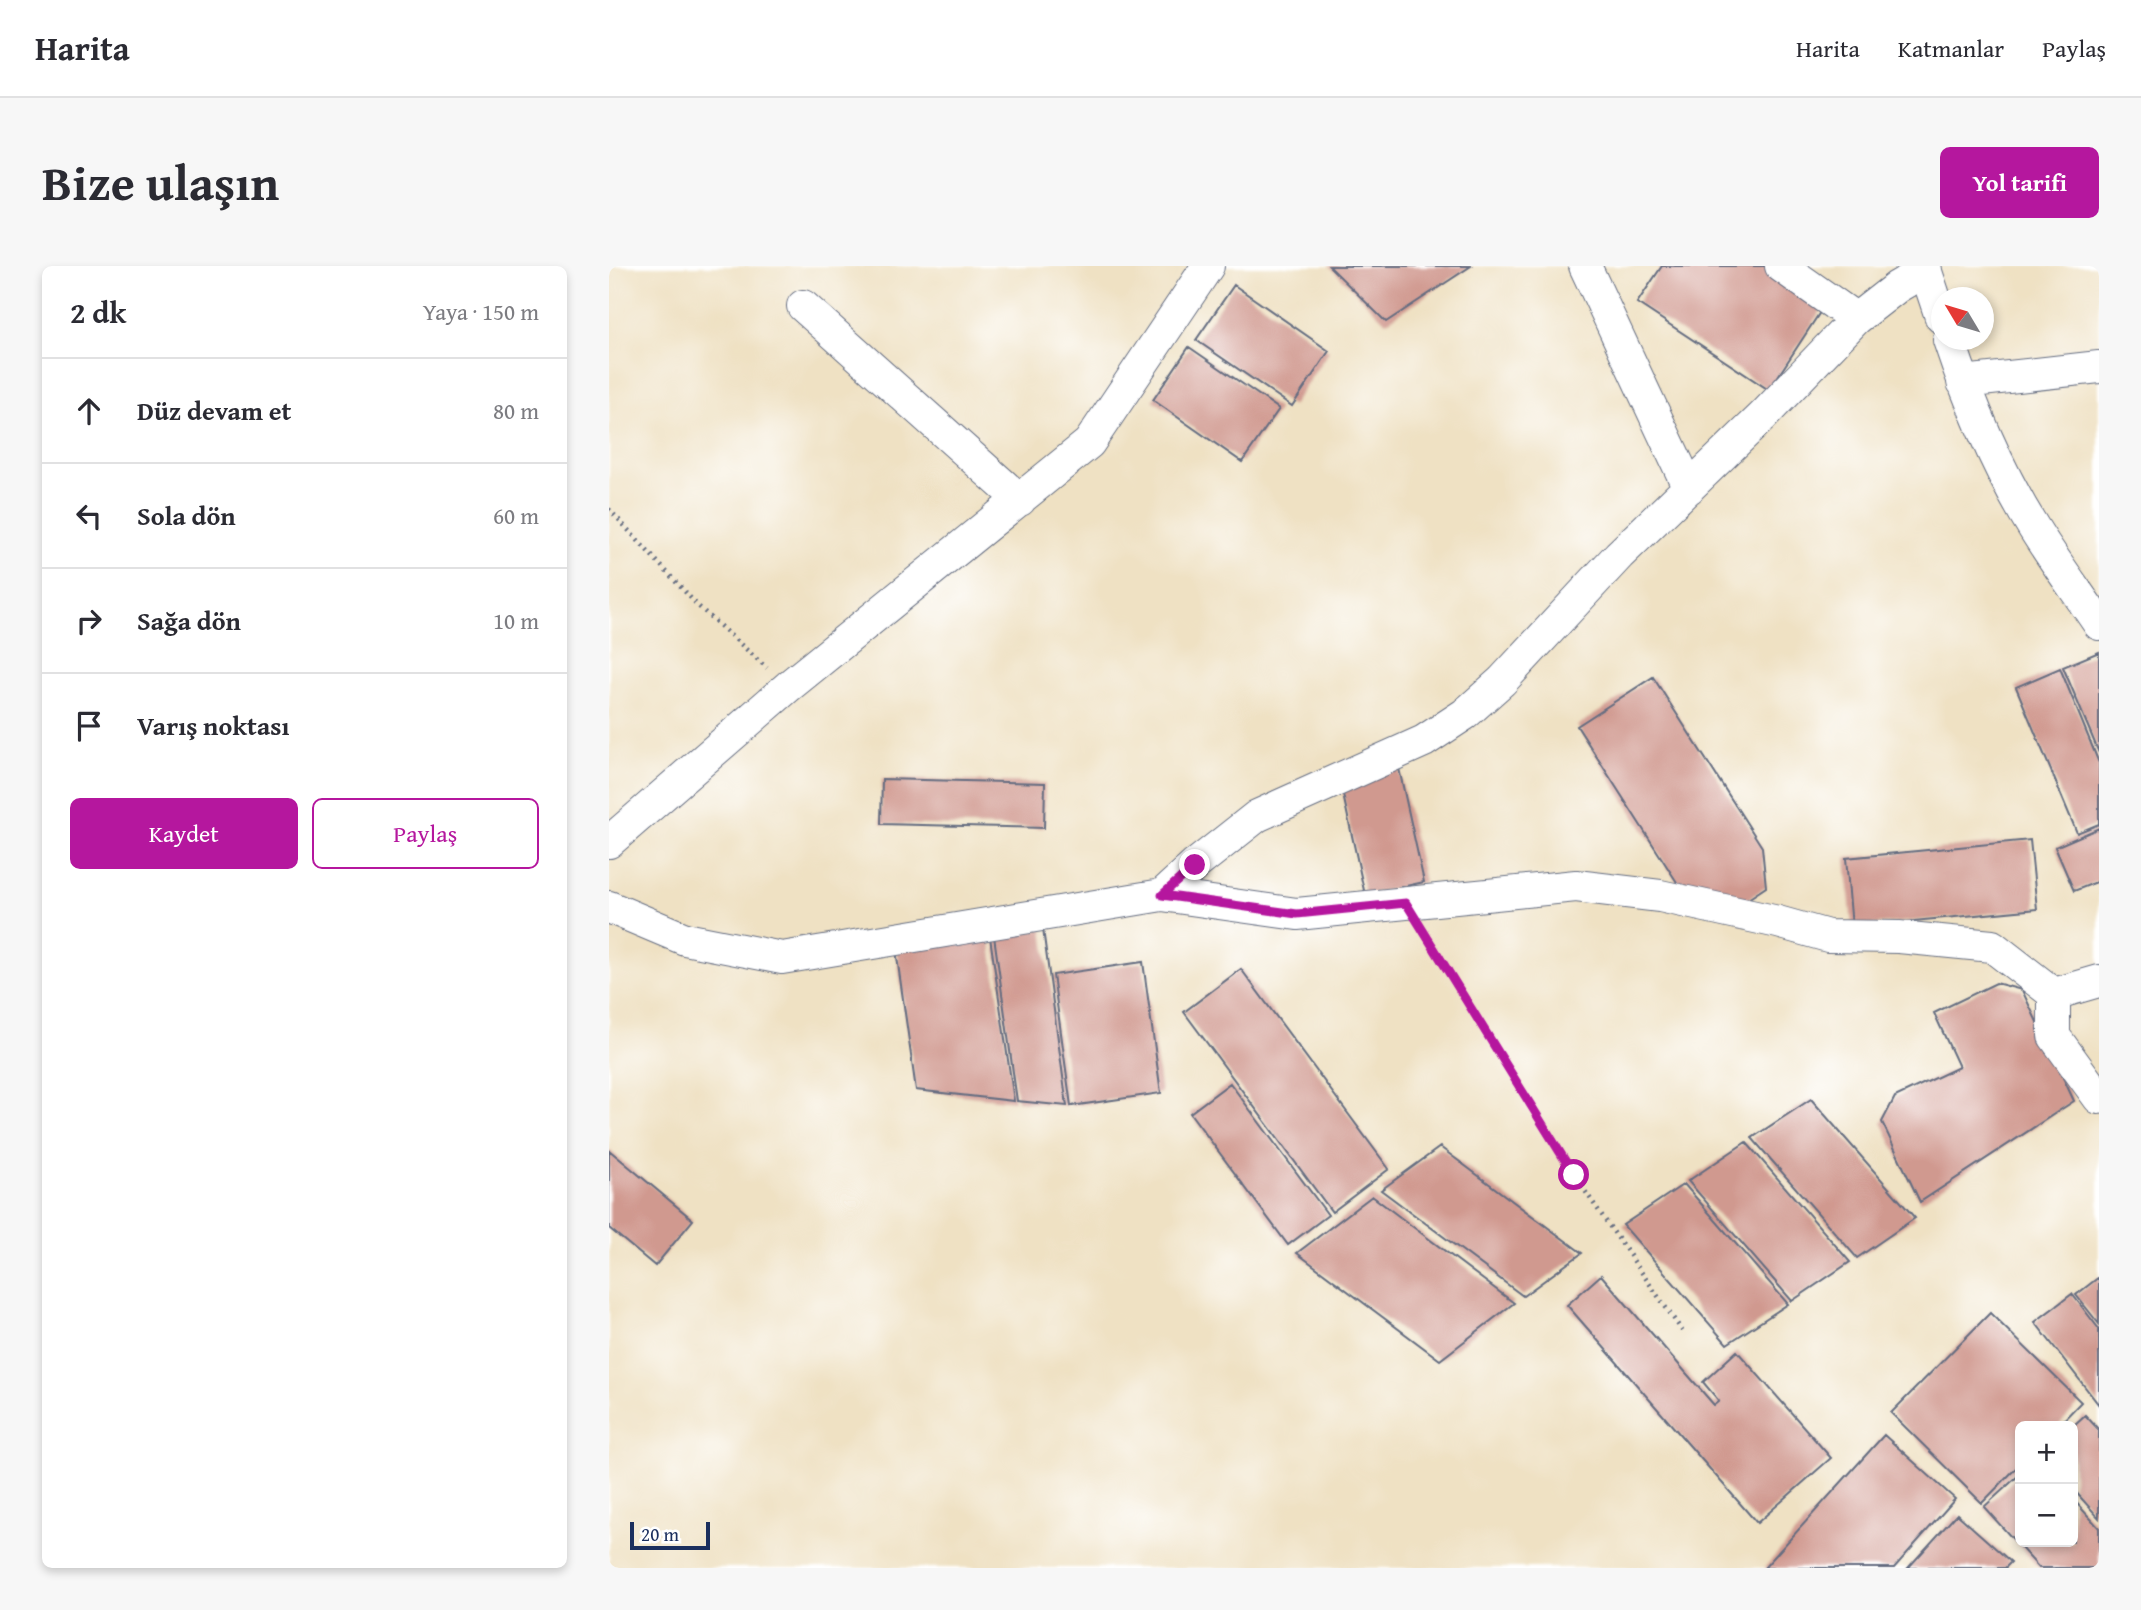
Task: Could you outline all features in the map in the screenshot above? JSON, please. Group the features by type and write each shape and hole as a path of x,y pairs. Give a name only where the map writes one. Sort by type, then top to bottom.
{"street":[{"path":"609,842 789,686 1089,443 1208,266"},
{"path":"1585,266 1689,488"},
{"path":"1781,266 1856,318"},
{"path":"1162,895 1257,816 1424,741 1465,714 1502,681 1619,555 1763,416 1856,318 1925,268 1931,287"},
{"path":"803,306 1020,500"},
{"path":"1952,350 1986,438 2030,521 2099,624"},
{"path":"1963,382 2099,367"},
{"path":"609,907 685,939 782,958 1162,895 1297,914 1576,886 1660,896 1828,936 1899,937 1992,946 2055,994"},
{"path":"2055,994 2099,981"},
{"path":"2055,994 2054,1036 2099,1098"}],"path":[{"path":"609,509 698,606 789,686"},
{"path":"1406,903 1574,1175 1685,1335"}],"building":[{"path":"1329,266 1471,266 1386,322"},
{"path":"1662,266 1769,266 1826,303 1769,390 1637,303"},
{"path":"1234,285 1329,351 1292,406 1196,340"},
{"path":"1189,347 1279,409 1242,462 1153,400"},
{"path":"2099,652 2099,753 2063,667"},
{"path":"2060,668 2099,763 2099,824 2077,833 2016,687"},
{"path":"1653,677 1762,847 1766,887 1739,905 1680,887 1577,726"},
{"path":"1398,764 1424,882 1365,895 1342,790"},
{"path":"882,779 1045,783 1044,828 881,824"},
{"path":"2099,828 2099,881 2074,891 2055,847"},
{"path":"2030,840 2037,909 1852,927 1846,858"},
{"path":"1043,929 1067,1106 1017,1101 994,936"},
{"path":"990,937 1014,1101 916,1090 896,950"},
{"path":"1143,962 1161,1093 1071,1106 1053,975"},
{"path":"1241,969 1389,1169 1332,1212 1184,1012"},
{"path":"1996,983 2022,990 2074,1101 1920,1202 1882,1122 1895,1097 1959,1067 1934,1013"},
{"path":"1230,1083 1328,1215 1288,1245 1190,1113"},
{"path":"1811,1099 1915,1218 1857,1258 1752,1138"},
{"path":"1746,1142 1850,1262 1792,1301 1688,1181"},
{"path":"1440,1147 1582,1253 1523,1296 1381,1190"},
{"path":"609,1150 693,1220 655,1266 609,1228"},
{"path":"1684,1184 1788,1304 1727,1344 1623,1225"},
{"path":"1372,1196 1514,1303 1440,1360 1297,1253"},
{"path":"1601,1275 1714,1405 1719,1401 1703,1382 1737,1351 1831,1458 1757,1523 1567,1305"},
{"path":"2099,1277 2099,1324 2076,1295"},
{"path":"2072,1294 2099,1329 2099,1405 2035,1322"},
{"path":"1990,1313 2081,1402 2063,1421 2015,1421 2015,1469 1982,1503 1891,1413"},
{"path":"2085,1415 2099,1430 2099,1518 2078,1495 2078,1421"},
{"path":"1884,1435 1955,1499 1894,1568 1764,1568"},
{"path":"2015,1479 2015,1541 1984,1507"},
{"path":"2078,1505 2099,1528 2099,1568 2039,1568 2020,1547 2078,1547"},
{"path":"1957,1514 2011,1562 2005,1568 1908,1568"}],"route":[{"path":"1195,865 1162,895 1297,914 1406,903 1574,1175"}]}
